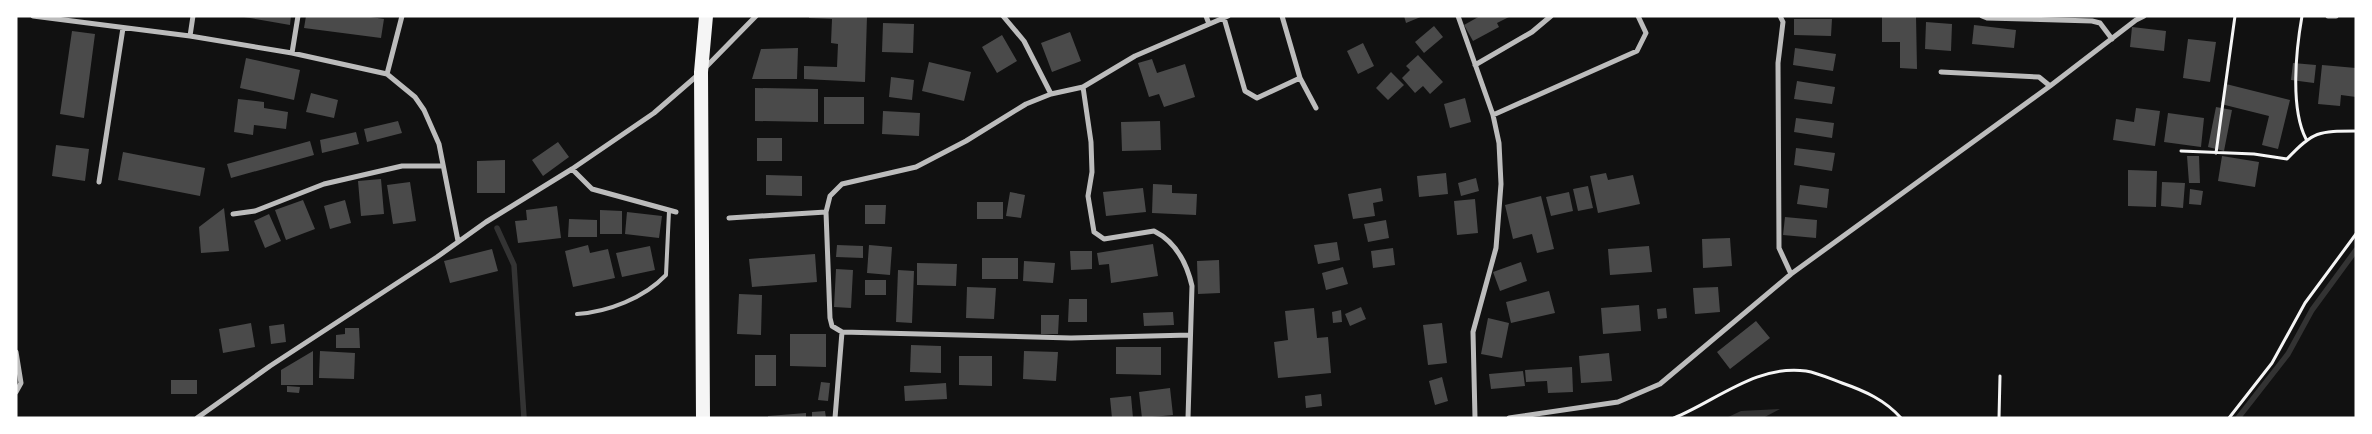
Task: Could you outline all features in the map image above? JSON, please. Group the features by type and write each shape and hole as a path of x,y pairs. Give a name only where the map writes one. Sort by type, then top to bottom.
{"highway":[{"path":"703,418 701,72 706,16"}],"street":[{"path":"33,16 190,36 292,53 387,74 415,96 424,110 439,144 458,241"},
{"path":"190,36 193,16"},
{"path":"292,53 298,16"},
{"path":"387,74 402,16"},
{"path":"197,418 270,366 437,257 458,241 572,169 654,112 701,72 756,16"},
{"path":"1003,16 1024,41 1051,94"},
{"path":"1206,16 1210,24"},
{"path":"1282,16 1300,78 1316,108"},
{"path":"1458,16 1493,115 1499,144 1501,184 1496,248 1473,332 1475,418"},
{"path":"1475,65 1532,32 1551,16"},
{"path":"1493,115 1637,51 1646,34 1638,16"},
{"path":"1780,16 1782,22 1778,63 1779,248 1791,274"},
{"path":"1982,16 1987,18 2092,20 2100,23 2112,39"},
{"path":"1509,418 1618,402 1660,384 1791,274 2144,16"},
{"path":"2328,16 2336,16"},
{"path":"1190,335 1071,338 842,332 832,326 830,318 826,212 830,196 842,184 916,167 966,141 1026,104 1051,94 1083,87 1135,56 1226,17 1245,91 1257,98 1300,78"},
{"path":"99,182 123,28"},
{"path":"1941,72 2039,77 2050,86"},
{"path":"1083,87 1091,142 1092,172 1088,196 1094,232 1104,239 1154,231 1171,242 1184,262 1192,286 1188,418"},
{"path":"233,214 255,211 324,184 402,166 443,166"},
{"path":"572,169 592,189 676,212"},
{"path":"729,218 826,212"},
{"path":"835,418 842,332"},
{"path":"16,352 21,383 16,392"}],"lane":[{"path":"577,314 596,313 622,303 656,286 666,275 669,211"}],"path":[{"path":"2216,153 2235,16"},
{"path":"2302,16 2298,40 2297,108 2301,129 2306,139"},
{"path":"2182,151 2254,154 2287,158 2306,139 2320,132 2356,130"},
{"path":"2229,418 2272,363 2305,303 2356,234"},
{"path":"1674,418 1740,383 1782,371 1806,371 1862,390 1890,405 1901,418"},
{"path":"1999,418 2000,376"}],"shaded area":[{"path":"1780,409 1763,418 1726,418 1741,411"}],"building":[{"path":"238,16 291,16 290,25"},
{"path":"306,16 364,16 384,19 381,38 304,28"},
{"path":"809,16 867,16 865,82 804,79 804,66 837,67 838,44 831,43 832,19 809,18"},
{"path":"1404,16 1423,16 1406,23"},
{"path":"1480,16 1511,16 1497,23 1499,27 1473,41 1464,25"},
{"path":"1882,16 1916,16 1917,69 1900,68 1900,42 1882,42"},
{"path":"1794,19 1832,19 1831,36 1794,35"},
{"path":"1926,22 1952,24 1951,51 1925,49"},
{"path":"883,23 914,24 913,53 882,52"},
{"path":"1974,25 2016,30 2014,48 1972,44"},
{"path":"1434,26 1443,37 1424,53 1415,42"},
{"path":"2132,27 2166,31 2164,51 2130,47"},
{"path":"72,31 95,34 84,118 60,114"},
{"path":"1070,32 1081,61 1052,72 1041,43"},
{"path":"1002,35 1017,61 997,73 982,47"},
{"path":"2188,39 2216,42 2210,82 2183,78"},
{"path":"1363,43 1374,66 1358,74 1347,51"},
{"path":"798,48 797,79 752,79 761,49"},
{"path":"1795,48 1836,54 1833,71 1793,65"},
{"path":"1418,55 1443,82 1430,94 1423,86 1415,93 1402,78 1410,70 1406,66"},
{"path":"246,58 300,70 294,100 240,88"},
{"path":"1152,59 1157,73 1185,64 1195,97 1164,107 1159,94 1149,97 1138,63"},
{"path":"929,62 971,72 964,101 922,91"},
{"path":"2293,63 2316,65 2314,83 2291,80"},
{"path":"2322,65 2356,68 2356,97 2341,95 2340,106 2318,104"},
{"path":"1391,72 1404,85 1388,100 1376,88"},
{"path":"891,77 914,80 912,100 889,97"},
{"path":"1797,81 1835,87 1832,104 1794,99"},
{"path":"2226,84 2290,100 2278,149 2262,145 2269,116 2221,104"},
{"path":"755,88 818,89 818,122 755,121"},
{"path":"311,93 338,100 334,118 306,112"},
{"path":"824,97 864,97 864,124 824,124"},
{"path":"1465,98 1471,122 1450,128 1444,104"},
{"path":"238,99 264,102 264,108 288,112 286,129 254,125 253,135 234,132"},
{"path":"2216,107 2232,110 2224,151 2208,147"},
{"path":"2136,108 2160,111 2155,146 2113,140 2116,119 2134,122"},
{"path":"883,111 920,113 919,136 882,134"},
{"path":"2168,113 2204,118 2201,147 2164,142"},
{"path":"1796,118 1834,123 1832,138 1794,132"},
{"path":"398,121 402,133 367,142 364,129"},
{"path":"1160,121 1161,150 1122,151 1121,122"},
{"path":"356,132 359,144 322,153 320,140"},
{"path":"757,138 782,138 782,161 757,161"},
{"path":"310,141 314,155 231,178 227,164"},
{"path":"558,142 569,157 543,176 532,160"},
{"path":"56,145 89,149 85,181 52,176"},
{"path":"1796,148 1835,153 1832,171 1794,165"},
{"path":"123,152 205,168 200,196 118,180"},
{"path":"2187,156 2199,156 2200,183 2189,183"},
{"path":"2222,156 2259,162 2255,187 2218,181"},
{"path":"505,160 505,193 477,193 477,161"},
{"path":"2128,170 2157,171 2156,207 2128,206"},
{"path":"1446,173 1448,194 1419,197 1417,176"},
{"path":"1606,173 1608,180 1633,175 1640,204 1598,213 1590,176"},
{"path":"766,175 802,176 802,196 766,195"},
{"path":"1476,178 1479,191 1461,196 1458,183"},
{"path":"381,179 384,214 361,216 358,181"},
{"path":"410,182 416,221 393,224 387,185"},
{"path":"2162,182 2185,183 2183,208 2161,206"},
{"path":"1153,184 1172,185 1172,193 1197,194 1196,215 1152,213"},
{"path":"1800,185 1829,189 1827,208 1797,204"},
{"path":"1588,186 1593,208 1578,211 1573,189"},
{"path":"1143,188 1146,212 1106,216 1103,192"},
{"path":"1381,188 1383,201 1373,203 1375,216 1353,219 1348,194"},
{"path":"2190,189 2203,191 2201,205 2189,204"},
{"path":"1010,192 1025,195 1021,218 1006,216"},
{"path":"1569,192 1573,211 1551,216 1546,197"},
{"path":"1541,196 1554,249 1537,253 1532,234 1513,239 1505,205"},
{"path":"1475,199 1478,233 1457,235 1454,201"},
{"path":"303,200 315,229 286,240 275,210"},
{"path":"345,200 351,223 330,229 324,206"},
{"path":"977,202 1003,202 1003,219 977,219"},
{"path":"865,205 886,205 885,224 865,224"},
{"path":"557,206 561,238 518,243 515,221 527,220 526,210"},
{"path":"224,208 229,251 201,253 199,227"},
{"path":"600,210 622,211 622,234 600,234"},
{"path":"627,212 662,216 659,238 625,234"},
{"path":"269,214 281,241 265,248 254,221"},
{"path":"1785,217 1817,220 1816,238 1783,235"},
{"path":"569,219 597,220 597,237 568,237"},
{"path":"1386,220 1389,238 1368,242 1364,224"},
{"path":"1730,238 1732,266 1703,268 1702,239"},
{"path":"1337,242 1340,260 1318,264 1314,245"},
{"path":"1153,244 1158,276 1111,283 1109,264 1099,265 1097,253"},
{"path":"588,245 590,253 608,249 615,278 573,287 565,251"},
{"path":"837,245 863,246 863,258 836,257"},
{"path":"869,245 892,247 890,275 867,273"},
{"path":"650,246 655,270 622,277 616,253"},
{"path":"1649,246 1652,272 1610,275 1608,249"},
{"path":"1393,248 1395,265 1373,268 1371,251"},
{"path":"492,249 498,271 450,283 444,261"},
{"path":"1070,251 1092,251 1092,269 1071,270"},
{"path":"815,254 817,282 752,287 749,259"},
{"path":"982,258 1018,258 1018,279 982,279"},
{"path":"1219,260 1220,293 1198,294 1197,261"},
{"path":"1024,261 1055,263 1053,283 1023,281"},
{"path":"1521,262 1527,281 1500,291 1493,272"},
{"path":"917,263 957,264 956,286 917,285"},
{"path":"1343,267 1348,284 1326,290 1322,273"},
{"path":"836,269 853,270 851,308 834,307"},
{"path":"898,270 914,271 912,323 896,322"},
{"path":"865,280 886,280 886,295 865,295"},
{"path":"967,287 996,288 994,319 966,318"},
{"path":"1718,287 1720,312 1695,314 1693,288"},
{"path":"1549,291 1555,313 1511,323 1506,302"},
{"path":"739,294 762,295 761,335 737,334"},
{"path":"1069,299 1087,299 1087,322 1068,322"},
{"path":"1639,305 1641,331 1603,334 1601,308"},
{"path":"1361,307 1366,319 1350,326 1345,314"},
{"path":"1314,308 1317,338 1328,337 1331,373 1278,378 1274,342 1288,340 1285,311"},
{"path":"1666,308 1667,318 1658,319 1657,309"},
{"path":"1341,310 1342,322 1333,323 1332,312"},
{"path":"1173,312 1174,325 1144,326 1143,313"},
{"path":"1041,315 1059,315 1058,334 1041,334"},
{"path":"1488,318 1509,323 1502,358 1481,354"},
{"path":"1756,321 1770,338 1730,369 1717,352"},
{"path":"251,323 255,347 223,353 219,329"},
{"path":"1442,323 1447,363 1428,365 1423,325"},
{"path":"284,324 286,342 271,344 269,326"},
{"path":"345,328 359,328 360,348 336,348 336,335 345,334"},
{"path":"790,334 826,334 826,367 790,366"},
{"path":"911,345 941,346 941,373 910,372"},
{"path":"1116,347 1161,347 1161,375 1116,374"},
{"path":"313,351 313,385 281,385 281,370"},
{"path":"320,351 355,353 354,379 319,378"},
{"path":"1024,351 1058,352 1056,381 1023,379"},
{"path":"1609,353 1612,381 1581,383 1579,356"},
{"path":"755,355 776,355 776,386 755,386"},
{"path":"959,356 992,356 992,386 959,385"},
{"path":"1572,367 1573,392 1548,393 1547,381 1526,382 1525,370"},
{"path":"1523,371 1525,386 1491,389 1489,374"},
{"path":"1442,377 1448,401 1435,405 1429,381"},
{"path":"171,380 197,380 197,394 171,394"},
{"path":"821,382 830,383 828,401 818,400"},
{"path":"946,383 947,399 905,401 904,386"},
{"path":"287,386 300,387 299,393 287,392"},
{"path":"1170,388 1173,415 1142,418 1139,392"},
{"path":"1321,394 1322,406 1306,408 1305,396"},
{"path":"1131,396 1133,418 1112,418 1110,398"},
{"path":"825,411 826,418 812,418 812,412"},
{"path":"806,413 806,418 768,418 768,416"}],"waterway":[{"path":"497,228 514,265 524,418"},
{"path":"2238,418 2288,354 2312,310 2356,250"}]}
